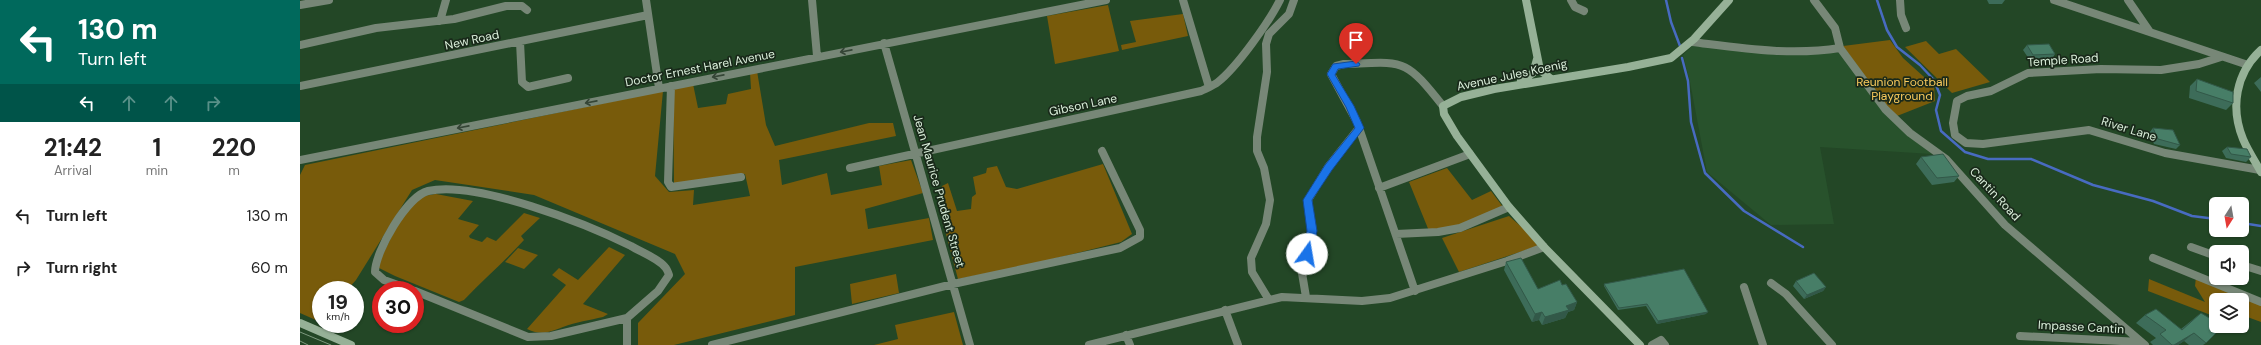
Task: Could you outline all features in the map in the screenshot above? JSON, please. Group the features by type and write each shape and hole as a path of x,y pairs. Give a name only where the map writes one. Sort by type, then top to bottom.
{"street":[{"path":"300,5 329,0"},
{"path":"440,21 446,0"},
{"path":"646,0 659,88"},
{"path":"812,0 817,56"},
{"name":"Doctor Ernest Harel Avenue","path":"300,160 817,56 1106,0"},
{"path":"1183,0 1209,87"},
{"name":"Gibson Lane","path":"850,168 1201,91 1219,81 1231,70 1272,14 1280,0"},
{"path":"1269,300 1252,272 1251,258 1266,224 1270,200 1264,168 1257,151 1257,137 1267,72 1266,44 1269,34 1289,14 1294,0"},
{"path":"1526,0 1540,70 1550,78"},
{"path":"1571,0 1575,7 1584,11"},
{"name":"Avenue Jules Koenig","path":"1443,106 1452,100 1461,97 1513,85 1660,60 1680,53 1692,42 1729,0"},
{"path":"1692,42 1793,51 1823,52 1840,48 1841,38 1834,24 1814,0"},
{"path":"1900,0 1901,15 1906,28"},
{"path":"2054,0 2221,57 2248,61 2261,59"},
{"path":"2128,0 2150,32"},
{"path":"300,45 325,41 376,28 440,21 506,6 522,6 527,10"},
{"name":"New Road","path":"300,86 648,15"},
{"path":"520,42 522,82 528,87 568,78"},
{"name":"Jean Maurice Prudent Street","path":"884,43 917,153 970,345"},
{"name":"Cantin Road","path":"1840,48 1885,109 1910,133 1946,159 2006,225 2143,344"},
{"path":"2261,50 2248,61 2237,88 2239,122 2243,137 2261,171"},
{"name":"Temple Road","path":"1966,143 1955,134 1953,123 1957,101 1967,96 1991,91 2028,73 2100,69 2161,70 2199,64 2221,57"},
{"path":"1513,85 1530,76 1537,59"},
{"path":"1415,291 1359,128 1350,106 1331,74 1336,66 1344,64 1394,62 1403,65 1423,82 1443,106 1448,122 1509,207 1544,247 1640,345"},
{"path":"1533,71 1541,80"},
{"path":"671,86 668,182 671,187 740,177"},
{"path":"1306,297 1302,273 1312,231 1308,200 1328,167 1359,128"},
{"name":"River Lane","path":"1966,143 1983,144 2081,130 2096,130 2133,144 2192,159 2261,171"},
{"path":"712,345 953,284 1120,248 1140,237 1140,230 1102,151"},
{"path":"1379,188 1470,154"},
{"path":"387,281 374,272 376,259 412,200 426,191 440,188 476,192 546,210 603,234 664,266 668,275 658,291 627,318 551,336 528,337 424,295"},
{"path":"1396,234 1438,232 1460,228 1509,207"},
{"path":"1089,345 1269,300 1306,297 1362,301 1390,298 1507,261 1544,247"},
{"path":"2191,247 2209,253"},
{"path":"2154,258 2261,302"},
{"path":"2249,267 2261,271"},
{"path":"1771,283 1786,294 1832,345"},
{"path":"1744,287 1763,345"},
{"path":"1225,310 1238,345"},
{"path":"627,318 627,345"},
{"path":"300,324 351,345"},
{"path":"1126,335 1130,345"},
{"name":"Impasse Cantin","path":"2020,336 2143,344"},
{"path":"1652,345 1661,340 1665,345"}],"shaded area":[{"path":"1694,44 1785,53 1839,53 1882,111 1932,154 1820,147 1834,224 1771,225 1707,172 1690,82 1683,55"}],"green space":[{"path":"1108,5 1119,51 1055,64 1047,16"},
{"path":"1183,14 1188,36 1122,50 1121,45 1136,42 1130,21"},
{"name":"Reunion Football Playground","path":"1890,40 1903,58 1934,86 1935,101 1897,116 1888,108 1843,46"},
{"path":"1926,41 1939,54 1956,49 1990,82 1952,93 1905,47"},
{"path":"757,71 766,125 775,146 869,123 893,123 896,136 779,160 782,185 827,173 831,195 882,185 879,166 911,160 923,193 865,209 868,229 929,218 933,240 795,267 795,315 674,345 638,345 638,323 685,274 675,254 534,195 435,180 412,190 355,281 312,281 312,318 300,313 300,175 305,165 663,91 655,176 669,192 694,190 693,205 750,196 745,174 674,184 673,87 693,84 698,108 726,104 728,94 751,89 750,72"},
{"path":"1103,164 1132,234 1121,242 1029,265 958,279 938,204 942,186 948,183 957,211 971,209 972,197 976,194 973,177 986,173 987,168 997,166 1006,187 1017,189"},
{"path":"1447,168 1472,200 1491,191 1503,207 1456,227 1429,231 1409,182"},
{"path":"436,194 473,201 458,219 479,225 469,236 470,238 482,242 487,237 496,241 524,213 540,218 521,236 524,240 517,248 464,300 459,302 424,288 424,281 407,281 377,267 407,210 420,198"},
{"path":"1509,216 1525,230 1538,246 1459,272 1442,238"},
{"path":"609,247 625,255 583,304 608,314 603,317 541,333 527,329 566,285 552,275 559,268 578,280"},
{"path":"518,248 538,255 524,269 505,262"},
{"path":"896,274 899,293 852,304 850,284"},
{"path":"2196,277 2209,282 2209,285 2216,285 2236,293 2209,293 2209,314 2148,291 2149,279 2205,302 2195,286"},
{"path":"2249,298 2261,303 2261,322 2249,318"},
{"path":"954,312 963,345 874,345 898,339 895,325"}],"building":[{"path":"2049,44 2055,54 2033,55 2027,45"},
{"path":"2197,79 2233,92 2233,103 2196,91"},
{"path":"2153,128 2173,130 2180,145 2158,139"},
{"path":"2227,147 2247,149 2251,157 2231,154"},
{"path":"1943,154 1959,176 1937,178 1921,157"},
{"path":"1521,258 1538,289 1560,280 1562,285 1566,284 1577,302 1566,306 1569,310 1545,317 1542,312 1535,314 1506,262"},
{"path":"1684,269 1708,312 1658,321 1647,304 1619,308 1604,284"},
{"path":"1814,273 1826,287 1807,295 1796,281"},
{"path":"2156,309 2182,330 2201,313 2209,318 2209,333 2216,333 2206,343 2194,333 2172,345 2160,334 2166,330 2145,315"}],"waterway":[{"path":"1666,0 1671,22 1680,46"},
{"path":"1877,0 1887,30 1897,47 1920,65 1934,80 1940,95 1936,110 1941,131 1965,152 1988,159 2031,159 2093,185 2153,201 2192,216 2209,218"},
{"path":"1682,58 1688,81 1691,122 1705,173 1744,211 1803,247"},
{"path":"2249,224 2261,226"}],"tram line":[{"path":"300,332 331,345"},
{"path":"300,341 308,345"}],"route":[{"path":"1307,254 1312,231 1308,210 1308,200 1328,167 1359,128 1350,106 1331,74 1336,66 1356,64"}]}
